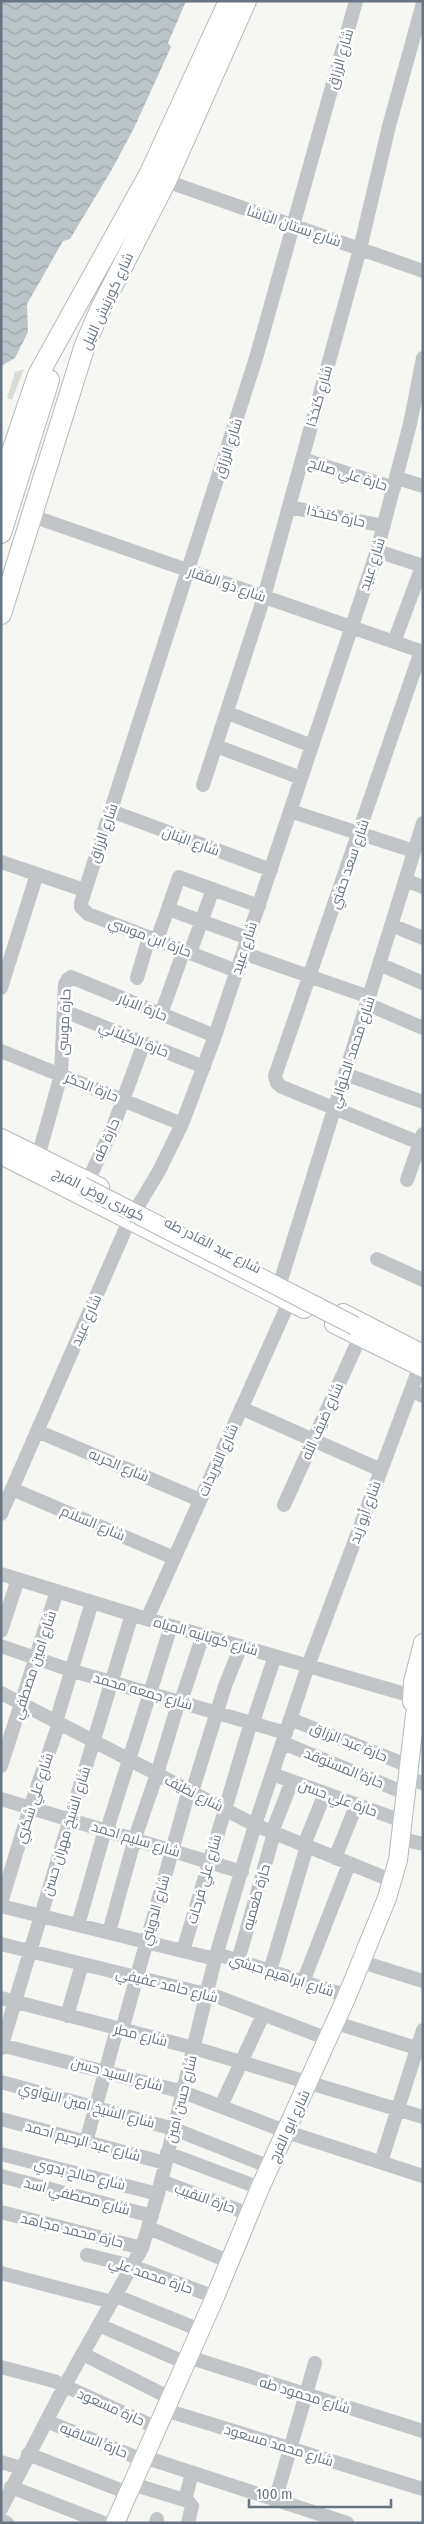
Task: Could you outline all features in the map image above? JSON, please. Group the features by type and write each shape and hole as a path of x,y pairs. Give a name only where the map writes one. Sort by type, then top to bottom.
{"highway":[{"name":"شارع كورنيش النيل","path":"1,484 33,387 150,173 229,1"},
{"name":"شارع كورنيش النيل","path":"1,614 85,345 100,310 166,181 246,1"},
{"path":"1,533 41,424 64,376 85,345"},
{"path":"1,572 41,424 54,347"}],"main road":[{"name":"شارع عبد القادر طه","path":"1,1138 38,1157 87,1190"},
{"name":"كوبرى روض الفرج","path":"1,1144 358,1332 385,1335"},
{"name":"كوبرى روض الفرج","path":"1,1148 70,1184 87,1190"},
{"name":"شارع عبد القادر طه","path":"1,1155 87,1190 133,1213 281,1280 385,1335 422,1361"},
{"name":"شارع عبد القادر طه","path":"133,1213 289,1302 422,1361"},
{"name":"شارع ابو الفرج","path":"115,2523 215,2297 260,2188 336,2023 393,1881 411,1780 415,1715 419,1695 415,1670 423,1643"}],"street":[{"name":"شارع الرزاق","path":"84,890 256,358 356,1"},
{"name":"شارع كتخذا","path":"203,785 264,596 360,249 389,126 423,4"},
{"name":"شارع بستان الباشا","path":"166,181 423,271"},
{"name":"شارع عبيد","path":"1,1514 133,1213 159,1171 182,1124 204,1067 377,551 396,483 417,426 423,358"},
{"name":"حارة علي صالح","path":"302,459 396,483 423,486"},
{"name":"حارة كتخذا","path":"289,506 384,526"},
{"name":"شارع ذو الفقار","path":"32,516 422,652"},
{"path":"377,551 422,565 394,642"},
{"name":"شارع سعد حفني","path":"334,1108 279,1085 275,1076 422,652"},
{"path":"228,712 312,746"},
{"path":"216,746 301,778"},
{"name":"شارع البنان","path":"110,811 271,870"},
{"path":"290,811 359,833 418,846"},
{"name":"شارع محمد الحلواني","path":"281,1280 405,880 418,846 423,823"},
{"path":"1,862 84,890"},
{"path":"2,983 37,874"},
{"path":"137,978 153,938 168,909 178,879 181,878 259,906"},
{"path":"405,880 423,887"},
{"path":"161,1014 202,921 213,889"},
{"name":"حارة ابن موسي","path":"84,890 81,903 84,911 237,970"},
{"path":"168,909 248,938"},
{"path":"391,925 423,938"},
{"path":"243,953 310,976 368,1001 423,1028"},
{"path":"379,964 423,983"},
{"name":"حارة الابار","path":"71,977 215,1036"},
{"name":"حارة موسى","path":"38,1157 61,1075 66,981 71,977"},
{"name":"حارة الكيلاني","path":"64,1011 204,1067"},
{"name":"حارة طه","path":"87,1190 124,1100 144,1043"},
{"name":"حارة الحكر","path":"1,1051 182,1124"},
{"path":"345,1074 423,1102"},
{"path":"334,1108 421,1143 407,1180"},
{"path":"377,1259 423,1280"},
{"name":"شارع التبريدات","path":"147,1619 289,1302"},
{"name":"شارع ضيف الله","path":"284,1505 358,1332"},
{"name":"شارع أبو زيد","path":"308,1666 381,1470 417,1393 422,1361"},
{"path":"242,1408 381,1470"},
{"name":"شارع الحريه","path":"37,1431 200,1500"},
{"name":"شارع السلام","path":"12,1489 174,1558"},
{"name":"شارع كوبانيه المياه","path":"1,1574 308,1666 419,1695"},
{"path":"1,1631 18,1579"},
{"name":"شارع امين مصطفي","path":"1,1766 57,1591"},
{"name":"شارع علي شكري","path":"1,1904 73,1671 92,1602"},
{"name":"شارع الشيخ مهران حسن","path":"2,2046 69,1819 113,1683 132,1614"},
{"path":"78,1925 171,1626"},
{"path":"109,1932 135,1838 203,1635"},
{"name":"شارع جمعه محمد","path":"1,1646 73,1671 252,1722 284,1738"},
{"name":"شارع الدويني","path":"86,2142 105,2071 146,1942 171,1850 241,1646"},
{"name":"شارع علي فرحات","path":"183,1951 252,1722 275,1656"},
{"name":"شارع حسن امين","path":"1,2509 46,2420 142,2248 160,2188 216,1956 255,1826 308,1666"},
{"name":"شارع نظيف","path":"1,1692 255,1826 393,1881"},
{"name":"حارة عبد الرزاق","path":"290,1719 411,1780"},
{"name":"حارة المستوقد","path":"284,1738 411,1780"},
{"name":"حارة علي حسن","path":"272,1774 356,1806 403,1830 423,1844"},
{"name":"حارة طعميه","path":"238,1961 273,1832 292,1781"},
{"path":"270,1971 306,1846 325,1793"},
{"name":"شارع سليم احمد","path":"1,1799 135,1838 242,1872"},
{"path":"335,1858 356,1806"},
{"path":"303,1982 349,1864"},
{"name":"شارع ابراهيم حبشي","path":"1,1904 183,1951 238,1961 347,1996"},
{"name":"شارع حامد عفيفي","path":"1,1944 207,1994 328,2039"},
{"path":"362,1962 423,1981"},
{"path":"67,2016 82,1964"},
{"name":"شارع مطر","path":"1,1998 194,2048 239,2064 309,2082 423,2117"},
{"path":"220,2106 263,2015"},
{"path":"336,2023 420,2049"},
{"path":"380,2162 397,2109 420,2049 423,2030"},
{"name":"شارع السيد حسن","path":"2,2046 183,2092 287,2132 423,2176"},
{"name":"شارع الشيخ امين النواوي","path":"1,2082 174,2129 270,2166"},
{"name":"شارع عبد الرحيم احمد","path":"2,2121 86,2142 166,2158 260,2188"},
{"name":"شارع صالح بدوي","path":"1,2154 160,2188"},
{"name":"شارع مصطفي اسد","path":"1,2176 151,2222 230,2262"},
{"name":"حارة النقيب","path":"160,2188 249,2214"},
{"name":"حارة محمد مجاهد","path":"1,2212 142,2248"},
{"name":"حارة محمد علي","path":"87,2255 132,2266 215,2297"},
{"path":"1,2273 114,2299 200,2330"},
{"name":"شارع محمود طه","path":"99,2325 187,2360 423,2431"},
{"name":"شارع محمد مسعود","path":"83,2354 167,2404 290,2449 423,2490"},
{"path":"275,2501 316,2363"},
{"name":"حارة مسعود","path":"1,2368 54,2381 157,2428"},
{"name":"حارة الساقيه","path":"46,2420 143,2459 347,2523"},
{"path":"28,2454 130,2488 185,2500 192,2506 188,2523"},
{"path":"1,2462 21,2468"},
{"path":"185,2500 192,2473"},
{"path":"12,2487 104,2523"},
{"path":"1,2520 7,2523"}],"shaded area":[{"path":"24,369 12,400 7,398 15,372"}],"water":[{"path":"1,1 186,1 168,43 171,47 134,128 111,171 70,239 63,241 27,304 28,332 15,358 1,366"}]}
